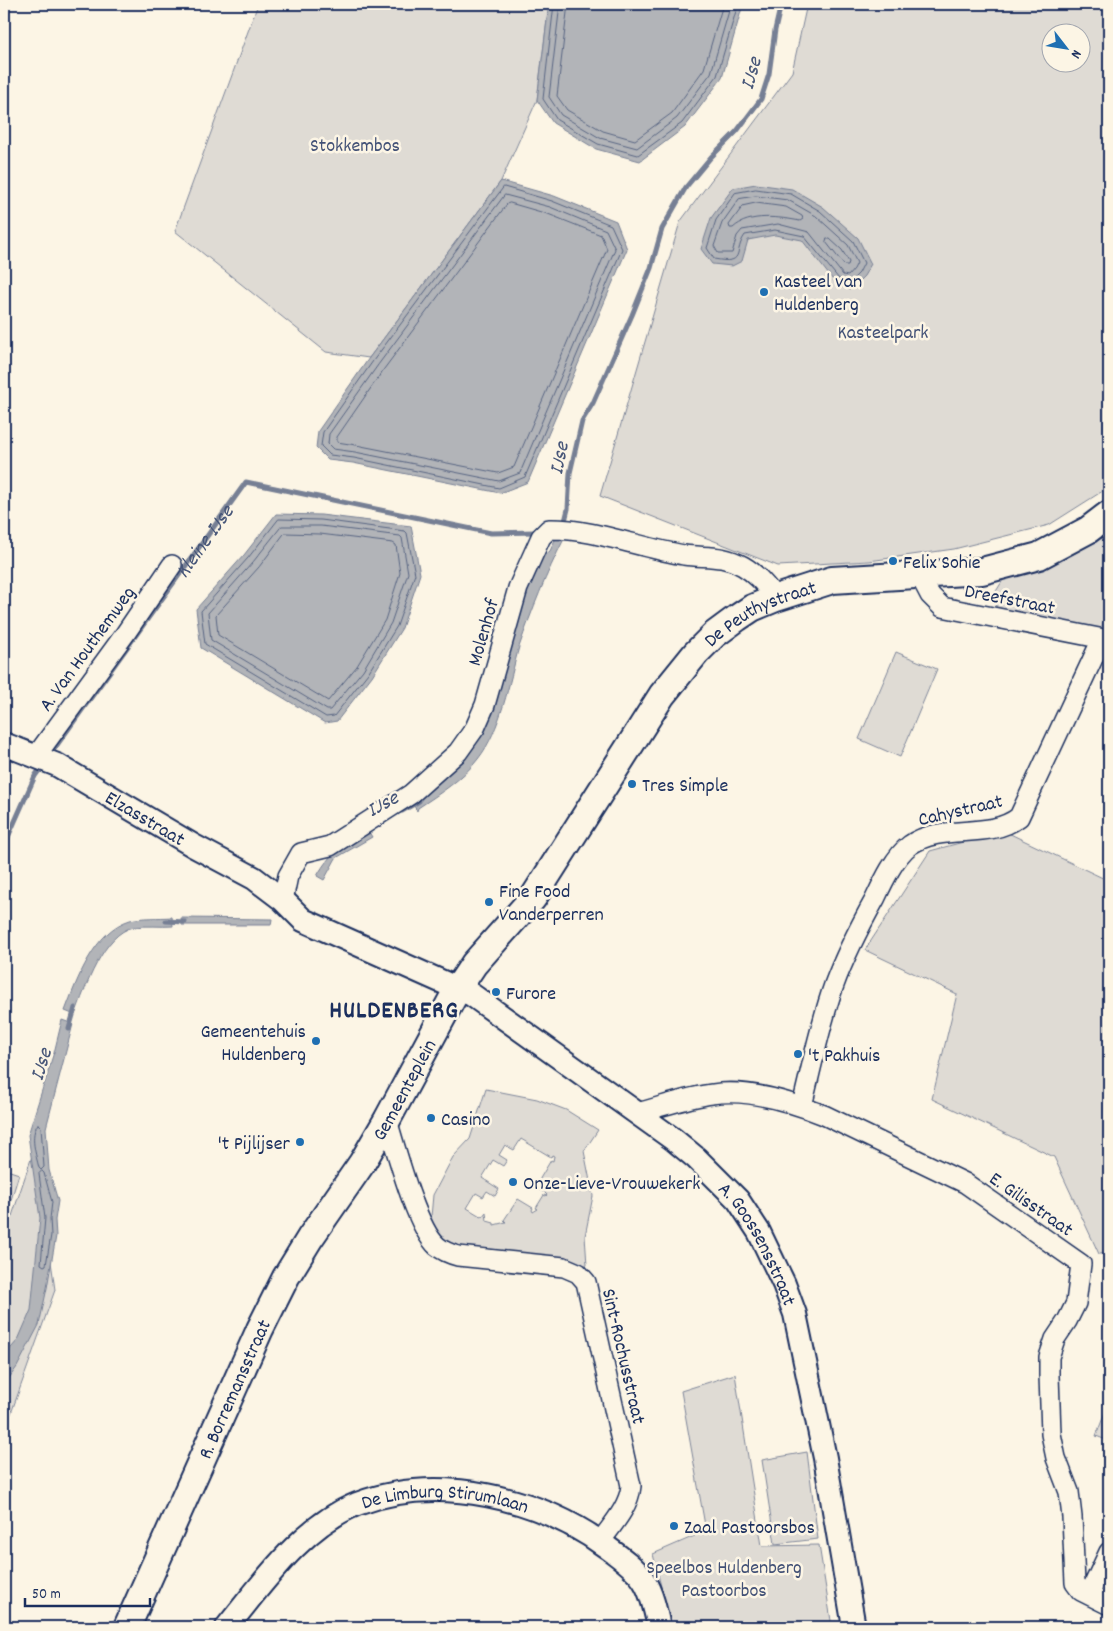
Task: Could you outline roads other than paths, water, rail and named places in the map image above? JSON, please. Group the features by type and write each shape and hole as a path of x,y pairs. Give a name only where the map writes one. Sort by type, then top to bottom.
{"main road":[{"name":"De Peuthystraat","path":"533,898 677,674 714,635 752,608 776,598 832,580 982,571 1039,556 1088,530 1109,514"},
{"name":"Gemeenteplein","path":"362,1163 458,988 474,964 533,898"},
{"name":"R. Borremansstraat","path":"127,1627 260,1329 282,1285 310,1238 362,1163"}],"street":[{"name":"Molenhof","path":"283,900 288,876 301,853 330,846 411,794 458,752 475,728 485,705 518,588 544,532 549,529 563,530 685,555 722,557 743,566 756,576 776,598"},
{"name":"A. Van Houthemweg","path":"42,758 172,565"},
{"name":"Dreefstraat","path":"919,574 930,595 942,607 1106,639"},
{"name":"Cahystraat","path":"802,1106 834,984 888,871 909,846 930,835 993,829 1012,822 1019,817 1106,639"},
{"name":"Elzasstraat","path":"4,744 42,758 194,846 254,878 283,900"},
{"path":"283,900 303,920 458,988"},
{"name":"A. Goossensstraat","path":"458,988 472,995 637,1113 696,1158 738,1200 759,1232 784,1284 795,1314 826,1458 854,1627"},
{"name":"E. Gilisstraat","path":"637,1113 712,1093 750,1094 802,1106 965,1183 1082,1264 1076,1303 1055,1339 1049,1358 1049,1375 1051,1434 1056,1458 1068,1492 1072,1517 1075,1583 1085,1593"},
{"name":"Sint-Rochusstraat","path":"386,1120 413,1202 430,1238 437,1246 448,1253 458,1256 564,1267 578,1273 586,1282 631,1486 630,1496 600,1542"},
{"name":"De Limburg Stirumlaan","path":"226,1627 296,1544 321,1524 356,1504 394,1494 435,1490 484,1494 527,1504 561,1518 622,1558 644,1580 659,1627"},
{"path":"1109,1552 1085,1593 1109,1605"}],"water":[{"path":"549,4 743,4 722,78 685,127 640,161 596,149 553,123 537,100"},
{"path":"501,181 554,196 616,221 627,249 528,482 500,493 353,463 328,460 316,448 318,431 369,358"},
{"path":"756,184 792,189 823,207 858,238 871,264 864,276 850,290 836,284 802,240 775,235 748,240 742,261 732,266 712,264 701,249 711,218 733,188"},
{"path":"276,514 321,515 411,526 420,574 402,628 372,676 337,721 325,723 201,648 196,609 244,555"},
{"path":"558,533 564,539 545,579 524,633 493,734 472,766 450,786 418,808 417,811 411,801 439,780 515,630 527,593 543,556 550,551"},
{"path":"367,829 372,837 336,858 324,880 317,876 333,854 344,844"},
{"path":"172,917 173,926 134,927 123,931 104,951 90,977 75,1015 65,1011 81,971 106,934 130,920"},
{"path":"181,918 272,919 271,925 182,925"},
{"path":"62,1020 73,1024 46,1128 49,1170 58,1201 55,1220 56,1236 39,1325 17,1367 4,1385 4,1356 18,1340 31,1310 40,1218 28,1135 55,1049"}],"waterway":[{"name":"IJse","path":"564,525 568,509 570,473 582,421 593,403 632,315 651,268 662,229 686,187 711,157 737,131 761,99 769,74 775,30 781,4"},
{"name":"Kleine IJse","path":"49,756 246,482 491,533 535,532"},
{"name":"Kleine IJse","path":"4,846 35,776 43,765"},
{"name":"IJse","path":"402,811 419,801"},
{"name":"IJse","path":"166,921 185,922"},
{"name":"IJse","path":"69,1029 75,1008"}],"place":[{"name":"Kasteel van Huldenberg","path":"764,292"},
{"name":"Felix Sohie","path":"893,561"},
{"name":"Tres Simple","path":"632,784"},
{"name":"Fine Food Vanderperren","path":"489,902"},
{"name":"Furore","path":"496,992"},
{"name":"Gemeentehuis Huldenberg","path":"316,1041"},
{"name":"'t Pakhuis","path":"798,1054"},
{"name":"Casino","path":"431,1118"},
{"name":"'t Pijlijser","path":"300,1142"},
{"name":"Onze-Lieve-Vrouwekerk","path":"513,1182"},
{"name":"Zaal Pastoorsbos","path":"674,1526"}],"district":[{"name":"HULDENBERG","path":"394,1008"}],"park label":[{"name":"Stokkembos","path":"355,144"},
{"name":"Kasteelpark","path":"883,331"},
{"name":"Speelbos Huldenberg Pastoorbos","path":"724,1578"}]}
